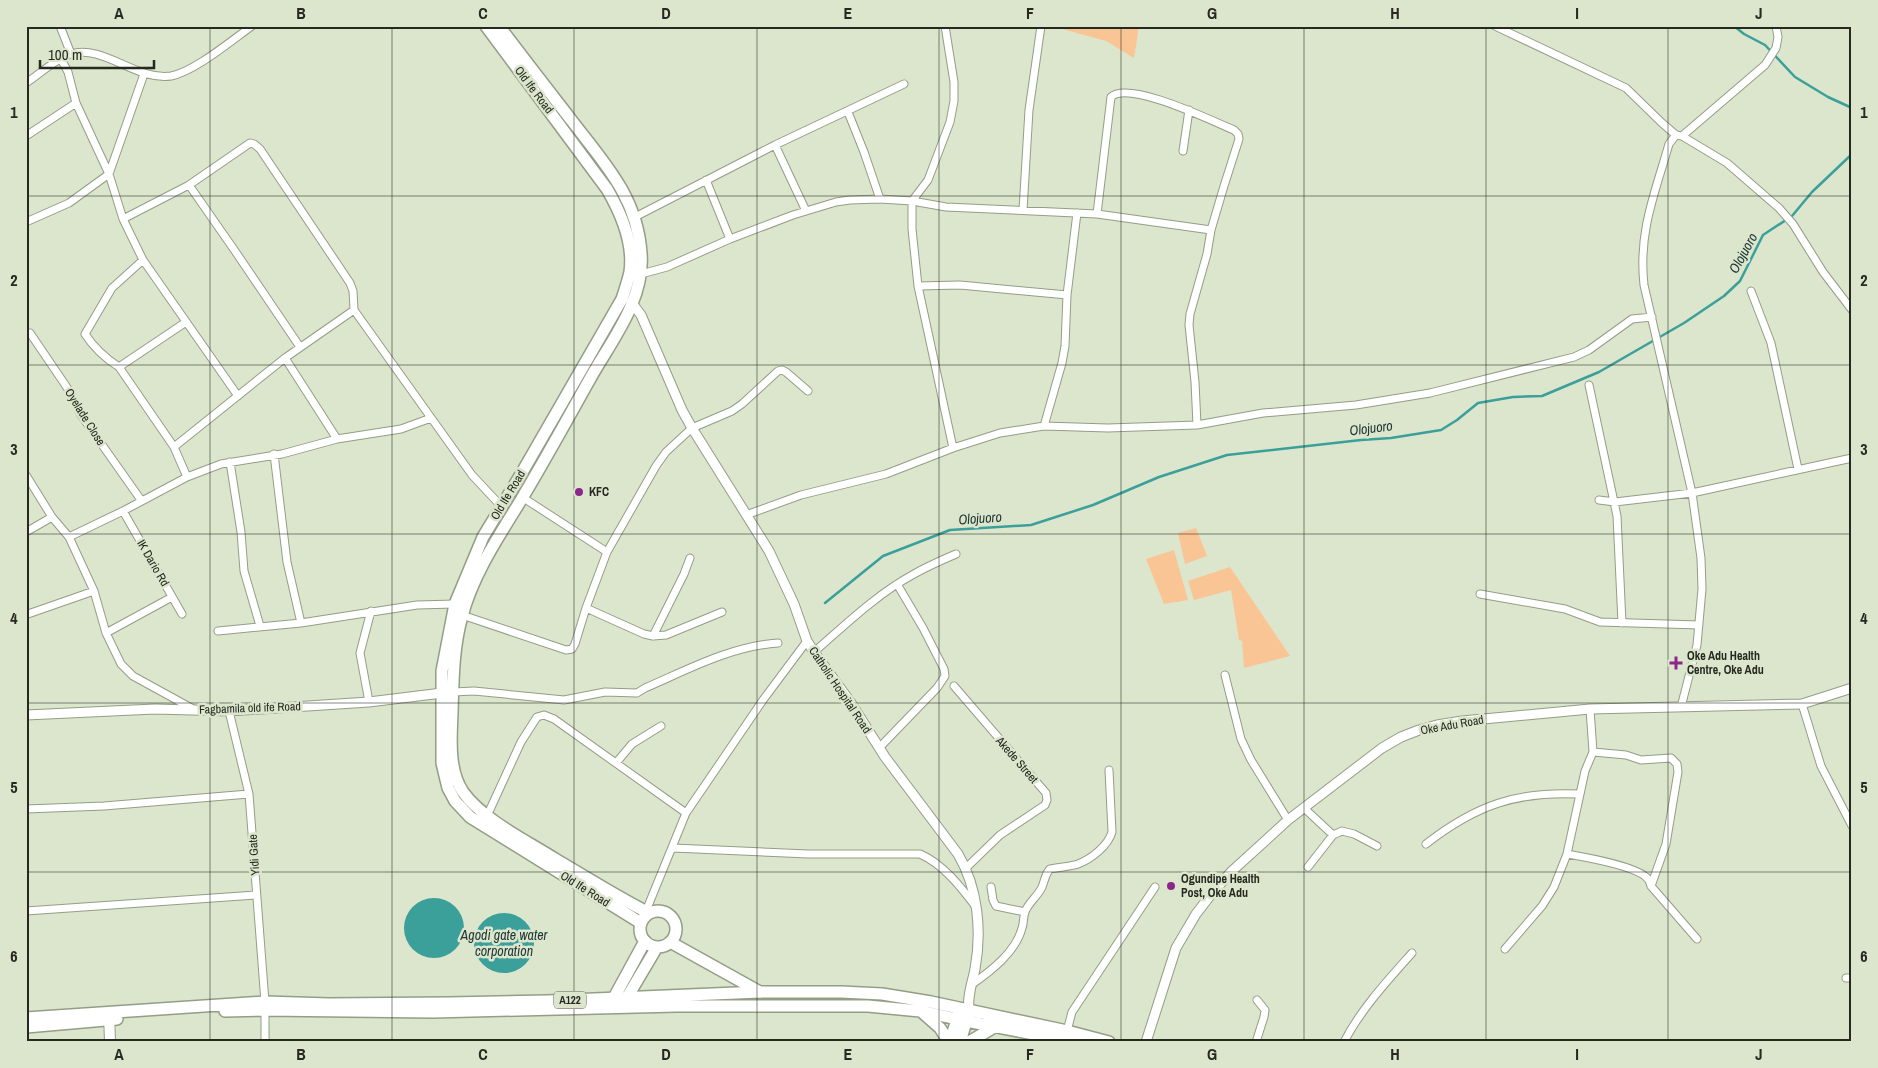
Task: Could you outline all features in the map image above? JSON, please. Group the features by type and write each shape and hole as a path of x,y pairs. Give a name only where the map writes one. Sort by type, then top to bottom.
{"main road":[{"name":"Old Ife Road","path":"486,26 607,189 624,226 630,257 630,272 622,299 483,537 455,604 442,671 448,692 454,771 457,782 464,794 488,816 513,833 648,912 663,912 674,921 676,930 670,942"},
{"name":"Old Ife Road","path":"499,26 622,188 635,218 640,240 641,274 632,303 612,342 481,568 462,615 448,692 442,763 448,788 455,801 470,817 641,923"},
{"path":"483,537 494,543"},
{"path":"648,912 641,923 640,933 644,941 657,947"},
{"path":"617,1003 644,941"},
{"path":"617,1003 657,947 670,942 760,992"},
{"name":"A122","path":"617,1003 760,992 882,994 963,1015 996,1026 1075,1042"},
{"name":"A122","path":"26,1018 109,1016 328,1004 617,1003 868,1006 963,1015 1067,1030 1109,1042"},
{"path":"920,1011 935,1022 949,1042 963,1015"},
{"path":"960,1042 963,1015"},
{"path":"109,1016 110,1042"},
{"name":"A122","path":"26,1027 109,1016"},
{"path":"969,1042 996,1026"}],"street":[{"path":"60,26 71,54"},
{"path":"26,83 61,59 81,52 95,54 144,74 172,76 187,70 252,26"},
{"path":"945,26 954,82 954,101 950,122 928,180 912,201 912,230 918,286 953,448"},
{"path":"1023,210 1029,110 1041,26"},
{"path":"1495,26 1626,88 1679,136 1727,163 1787,217 1823,272 1852,310"},
{"path":"1681,707 1697,645 1702,589 1701,558 1692,493 1644,285 1642,245 1647,218 1669,144 1766,65 1776,48 1778,37 1776,26"},
{"path":"61,59 68,72 76,103 109,174 124,219 143,260 238,396"},
{"path":"26,222 69,203 109,174 144,74"},
{"path":"635,218 775,145 904,84"},
{"path":"1097,214 1111,97 1114,94 1123,92 1146,95 1189,110 1234,130 1238,134 1239,139 1211,230 1207,254 1193,299 1189,325 1197,425"},
{"path":"26,136 76,103"},
{"path":"1183,152 1189,110"},
{"path":"848,112 880,199"},
{"path":"124,219 189,185 250,143 254,144 260,149 350,283 353,291 354,310 472,476 501,506"},
{"path":"775,145 806,211"},
{"path":"706,180 730,239"},
{"path":"189,185 300,347"},
{"path":"641,274 666,267 730,239 836,202 880,199 912,201 946,207 1097,214 1211,230"},
{"path":"1044,426 1065,346 1067,295 1077,213"},
{"path":"143,260 112,288 85,334 91,344 106,359 119,367 174,447 187,477"},
{"path":"918,286 960,285 1067,295"},
{"path":"1751,291 1771,343 1798,469"},
{"name":"Catholic Hospital Road","path":"632,303 640,315 682,410 769,551 814,652 851,703 879,748 958,854 966,868 972,884 976,907 978,947 963,1015"},
{"path":"174,447 285,358 354,310"},
{"path":"746,514 802,495 886,474 953,448 1000,434 1044,426 1108,428 1197,425 1263,414 1356,405 1449,388 1574,357 1589,350 1632,319 1652,317"},
{"path":"119,367 186,322"},
{"name":"Oyelade Close","path":"30,332 68,388 81,414 141,500"},
{"path":"285,358 337,439"},
{"path":"462,615 566,650 572,649 576,644 586,608 607,552 666,452 692,428 737,407 778,371 786,372 808,392"},
{"path":"1589,385 1617,516 1622,623"},
{"path":"69,537 187,477 230,462 282,454 337,439 401,429 431,418"},
{"path":"274,454 287,562 301,623"},
{"path":"1599,500 1615,502 1692,493 1852,458"},
{"path":"230,462 241,532 244,571 260,626"},
{"path":"26,476 52,516 69,537 94,590 106,633 122,664 133,676 195,710"},
{"path":"522,497 607,552"},
{"name":"IK Dario Rd","path":"123,511 182,614"},
{"path":"26,532 52,516"},
{"path":"814,652 861,610 897,584 956,554"},
{"path":"653,636 690,558"},
{"path":"879,748 937,688 945,676 944,669 923,628 897,584"},
{"path":"28,614 94,590"},
{"path":"1480,594 1565,609 1600,622 1699,625"},
{"path":"106,633 172,597"},
{"path":"218,631 301,623 418,605 455,604"},
{"path":"586,608 644,634 653,636 666,635 722,612"},
{"path":"368,702 360,653 371,611"},
{"path":"648,912 686,813 763,700 808,641"},
{"path":"448,692 474,691 564,700 605,692 637,693 730,653 760,644 778,643"},
{"path":"1225,675 1241,739 1288,820"},
{"name":"Akede Street","path":"954,686 1046,793 1047,800 1045,805 1000,835 966,868"},
{"name":"Oke Adu Road","path":"1146,1042 1176,948 1196,914 1232,871 1288,820 1382,748 1419,730 1462,721 1590,708 1802,704 1852,688"},
{"name":"Fagbamila old ife Road","path":"26,715 147,709 228,711 368,702 448,692"},
{"path":"1802,704 1821,766 1852,826"},
{"path":"1505,949 1542,906 1554,887 1567,854 1585,771 1593,752 1590,708"},
{"name":"Yidi Gate","path":"228,711 249,794 265,1006 265,1042"},
{"path":"488,816 521,742 537,717 544,715 554,719 686,813"},
{"path":"616,763 632,744 661,726"},
{"path":"1593,752 1626,755 1641,760 1672,758 1677,764 1678,772 1668,837 1651,886"},
{"path":"971,985 991,971 1004,958 1022,929 1025,912 1042,887 1047,871 1079,864 1104,847 1110,840 1112,832 1109,770"},
{"path":"26,809 104,806 249,794"},
{"path":"1426,844 1450,826 1492,805 1536,794 1580,794"},
{"path":"1304,808 1334,835"},
{"path":"1308,867 1334,835 1342,831 1377,846"},
{"path":"673,848 808,854 920,854 933,861 949,876 976,907"},
{"path":"1567,854 1603,860 1640,873 1648,879 1651,886 1697,939"},
{"path":"991,887 992,900 996,906 1025,912"},
{"path":"1067,1030 1072,1012 1155,887"},
{"path":"26,911 256,895"},
{"path":"1344,1042 1383,985 1412,953"},
{"path":"1256,1042 1265,1010 1257,1000"}],"shaded area":[{"path":"1051,26 1139,26 1134,58 1106,41"},
{"path":"1196,528 1207,556 1185,564 1178,533"},
{"path":"1174,550 1188,600 1164,604 1146,559"},
{"path":"1230,567 1290,656 1244,668 1242,641 1239,640 1231,590 1194,600 1188,581"}],"water":[{"path":"434,898 450,903 455,907 459,912 464,928 459,944 455,949 450,953 434,958 418,953 413,949 409,944 404,928 409,912 413,907 418,903"},
{"name":"Agodi gate water corporation","path":"498,913 510,913 521,918 529,926 534,937 532,955 521,968 510,973 498,973 487,968 479,960 474,949 474,937 479,926 487,918"}],"waterway":[{"path":"1734,26 1744,34 1765,45 1795,77 1828,97 1852,108"},
{"name":"Olojuoro","path":"825,603 883,556 950,530 1031,525 1093,505 1159,477 1227,455 1391,438 1441,430 1478,403 1513,397 1542,396 1599,372 1684,323 1724,296 1740,281 1763,235 1792,216 1812,192 1852,154"}],"place":[{"name":"KFC","path":"579,492"},
{"name":"Oke Adu Health Centre, Oke Adu","path":"1676,663"},
{"name":"Ogundipe Health Post, Oke Adu","path":"1171,886"}]}
